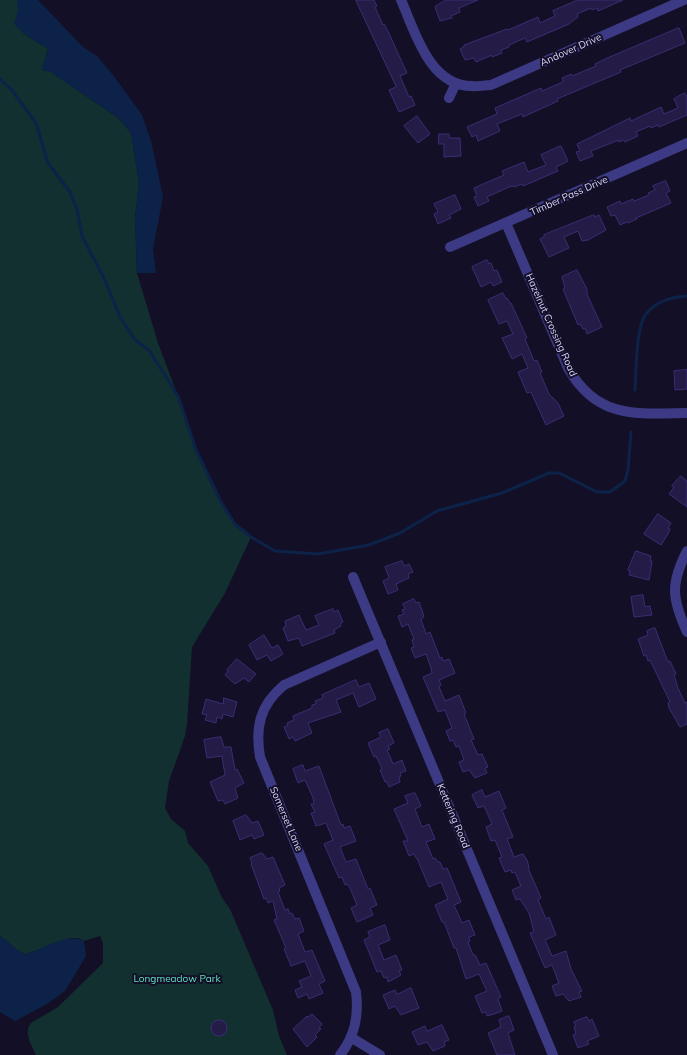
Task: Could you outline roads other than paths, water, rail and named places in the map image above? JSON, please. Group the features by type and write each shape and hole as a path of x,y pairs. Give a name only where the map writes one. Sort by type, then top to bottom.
{"street":[{"path":"401,0 427,57 435,68 456,83 449,98"},
{"name":"Andover Drive","path":"456,83 471,86 491,85 684,0"},
{"name":"Timber Pass Drive","path":"450,247 687,143"},
{"name":"Hazelnut Crossing Road","path":"506,223 568,368 582,389 597,402 628,412 646,414 687,413"},
{"path":"687,551 674,583 676,608 687,632"},
{"name":"Kettering Road","path":"353,577 553,1055"},
{"name":"Somerset Lane","path":"340,1055 352,1038 357,1017 356,992 260,757 257,740 258,727 265,706 276,692 284,685 381,642"},
{"path":"352,1038 380,1055"}],"water":[{"path":"17,0 38,0 83,47 97,56 142,115 151,141 163,197 153,249 156,273 137,273 135,218 139,183 131,133 118,118 51,72 42,70 48,49 23,33 14,24 18,10"},
{"path":"0,936 16,949 26,954 55,942 77,939 84,941 86,956 65,991 47,1004 15,1021 0,1012"}],"waterway":[{"path":"0,79 11,89 36,123 48,163 70,192 77,209 82,236 104,278 120,317 135,340 149,350 178,396 196,450 221,502 235,524 251,537 275,551 318,554 369,545 400,533 437,511 502,493 549,473 559,473 597,492 610,492 625,481 628,470 631,432"},
{"path":"635,390 638,339 640,328 646,314 654,306 664,300 687,296"}],"park label":[{"name":"Longmeadow Park","path":"177,979"}]}
